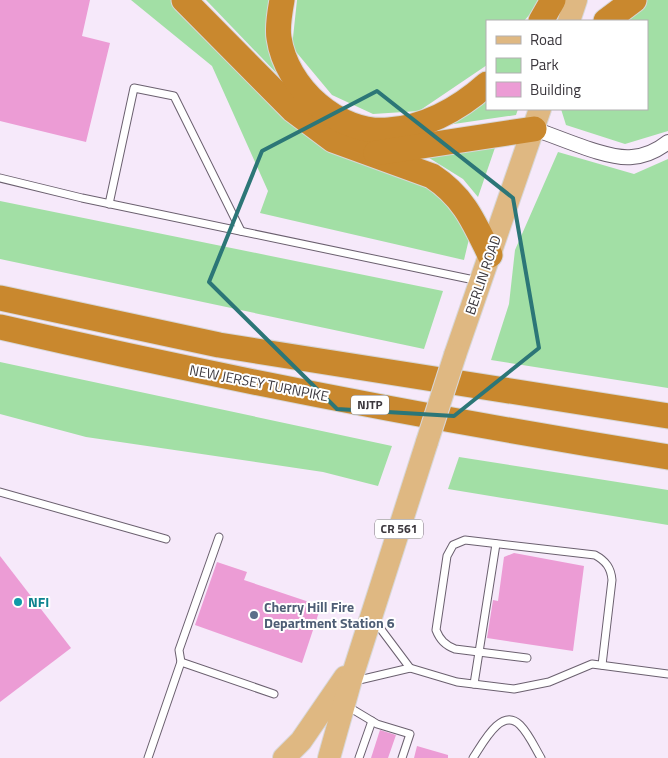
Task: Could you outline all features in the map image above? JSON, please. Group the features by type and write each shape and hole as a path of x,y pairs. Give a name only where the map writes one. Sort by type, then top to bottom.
{"highway":[{"path":"184,0 293,110 334,140 432,176 446,186 468,211 490,255"},
{"path":"282,0 278,36 284,58 299,85 325,110 345,122 364,128 388,131 412,126 443,115 472,97 486,85"},
{"path":"542,20 553,0"},
{"path":"607,20 634,0"},
{"path":"371,154 537,119"},
{"path":"0,298 219,345 668,416"},
{"name":"NEW JERSEY TURNPIKE","path":"0,327 270,387 668,457"}],"main road":[{"path":"569,20 576,0"},
{"name":"BERLIN ROAD","path":"372,616 455,355 537,119"},
{"name":"CR 561","path":"329,758 350,682 372,616"},
{"path":"284,758 301,741 357,660"}],"street":[{"path":"537,119 616,157 632,158 646,154 668,142"}],"lane":[{"path":"110,204 134,88 174,96 241,231"},
{"path":"0,178 110,204 481,281"},
{"path":"0,492 166,539"},
{"path":"148,758 181,662 179,650 219,536"},
{"path":"527,658 449,647 437,632 447,556 452,546 463,540 595,555 608,565 612,580 602,665"},
{"path":"474,684 496,544"},
{"path":"372,616 410,668"},
{"path":"181,662 274,694"},
{"path":"350,682 410,668 457,682 514,689 549,682 592,664 668,674"},
{"path":"344,705 372,721 410,734 402,758"},
{"path":"473,758 498,723 509,720 520,725 542,758"},
{"path":"359,758 372,721"}],"highlighted area":[{"path":"377,91 513,198 539,348 454,416 337,409 209,282 262,151"}],"green space":[{"path":"131,0 171,0 212,37 261,96 328,149 428,184 459,215 469,239 464,260 260,213 268,191 212,66"},
{"path":"206,0 271,0 284,81"},
{"path":"297,0 542,0 525,20 486,20 486,66 419,111 373,114 332,95 292,47"},
{"path":"645,0 668,0 668,131 625,144 566,125 561,110 648,110 648,20 624,20"},
{"path":"486,94 486,110 518,110 516,115 413,130"},
{"path":"498,139 478,197 463,179 426,156"},
{"path":"558,152 634,174 668,159 668,388 491,360 509,304 515,250"},
{"path":"0,201 443,291 424,349 0,259"},
{"path":"0,362 392,446 378,486 323,472 86,437 0,414"},
{"path":"459,457 668,490 668,525 448,489"}],"building":[{"path":"0,0 90,0 82,36 110,43 86,142 0,121"},
{"path":"514,553 584,566 573,651 487,638 493,600 498,601 504,557"},
{"name":"NFI","path":"0,556 71,648 0,702"},
{"path":"217,562 247,572 244,580 321,606 302,663 195,625"},
{"path":"380,730 396,735 388,758 371,758"},
{"path":"417,746 448,755 448,758 414,758"}],"place":[{"name":"NFI","path":"18,602"},
{"name":"Cherry Hill Fire Department Station 6","path":"254,615"}]}
